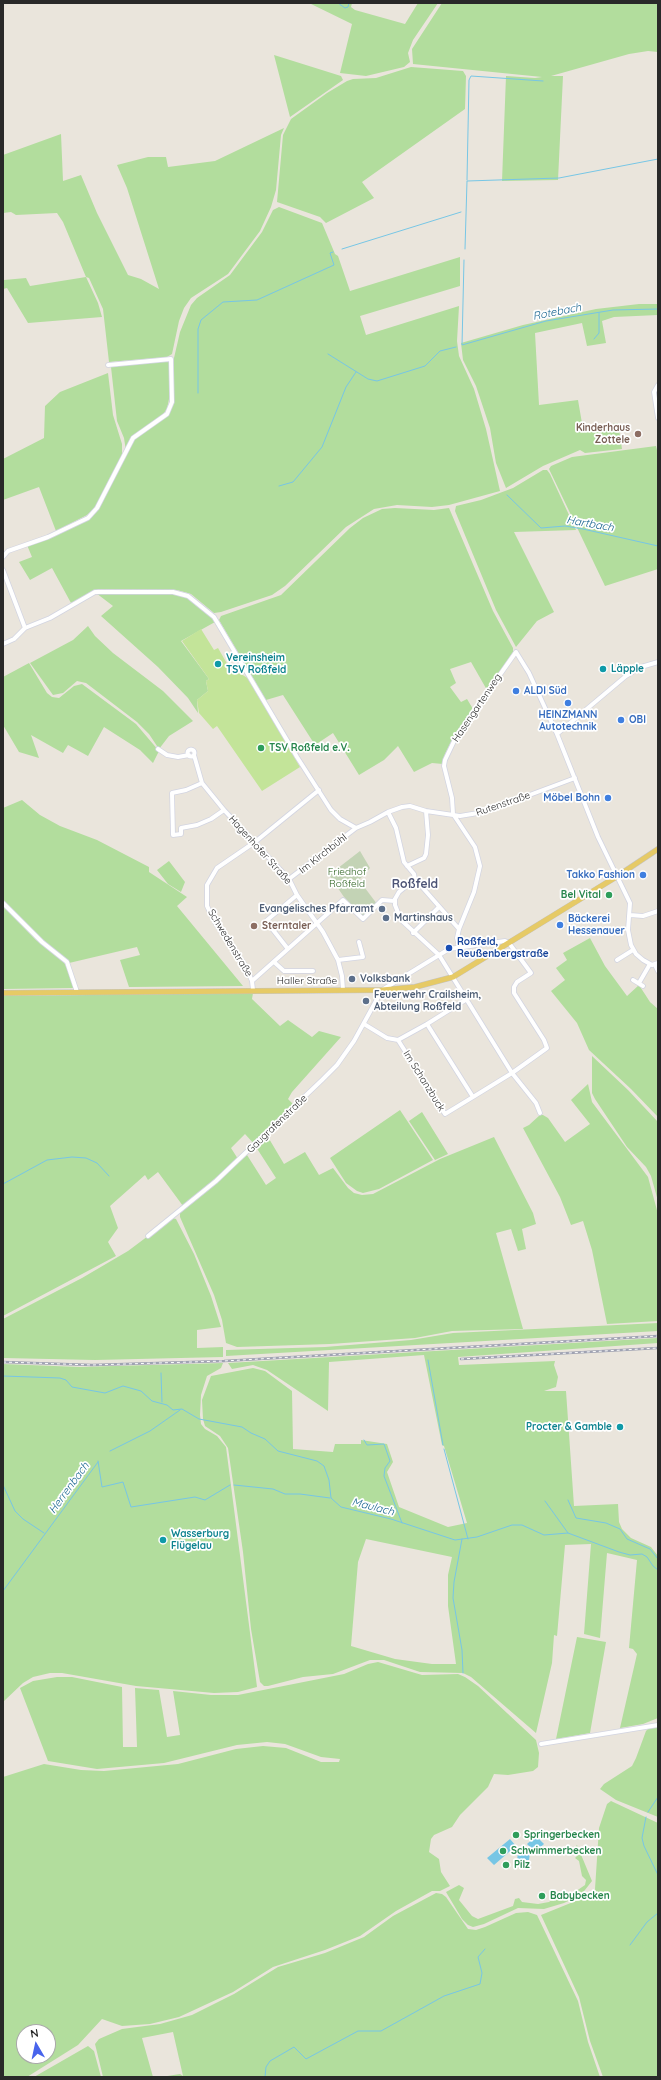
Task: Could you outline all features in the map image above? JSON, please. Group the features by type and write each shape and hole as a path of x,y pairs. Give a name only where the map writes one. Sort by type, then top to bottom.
{"main road":[{"name":"Haller Straße","path":"3,993 382,990 405,988 437,982 452,976 509,943 658,850"}],"street":[{"path":"3,557 8,551 48,537 88,518 97,508 133,438 167,414 172,402 172,359 108,365"},
{"path":"658,385 654,392 658,418"},
{"path":"3,570 25,628"},
{"path":"3,644 14,639 25,628 50,618 95,592 182,593 200,604 214,617 319,790 340,819 356,828"},
{"name":"Hasengartenweg","path":"452,814 452,798 444,771 445,760 456,737 516,652 529,673 557,734"},
{"path":"658,662 641,667 626,676 557,734 598,837 616,877 629,900 630,915 628,935 633,950 640,957 654,964 658,971"},
{"name":"Hagenhofer Straße","path":"158,749 168,755 178,757 194,755 202,783 224,810 289,880 338,960 342,990"},
{"name":"Rutenstraße","path":"388,812 410,806 426,811 460,816 484,812 575,778"},
{"path":"181,828 181,834 173,835 172,793 186,790 202,783"},
{"name":"Schwedenstraße","path":"253,990 252,981 245,964 216,924 208,906 206,896 207,885 217,868 254,842 319,790"},
{"path":"173,828 197,825 211,819 224,810"},
{"path":"407,866 424,858 426,854 428,839 426,811"},
{"path":"388,812 396,828 404,862 414,874 415,879 459,929"},
{"name":"Im Kirchbühl","path":"289,880 356,828 388,812"},
{"path":"452,814 475,847 480,866 474,892 459,929 457,938 458,946"},
{"path":"415,879 399,892 395,901 400,920 413,933 422,938 439,955 512,1073 536,1103 540,1113"},
{"path":"288,949 266,921 297,895"},
{"path":"252,981 343,900 363,919 382,900 395,901"},
{"path":"3,903 42,942 67,962 77,992"},
{"path":"413,933 440,907"},
{"path":"630,915 643,916 658,911"},
{"path":"382,990 439,955 458,946 505,941 509,943"},
{"path":"338,960 363,957 359,942"},
{"name":"Im Schanzbuck","path":"398,1040 445,1114 512,1073 547,1048 544,1040 514,993 516,982 530,973 509,943"},
{"path":"617,960 633,950"},
{"path":"274,962 284,972 313,971"},
{"path":"633,980 641,984 654,964"},
{"path":"402,979 405,988"},
{"name":"Gaugrafenstraße","path":"148,1236 216,1181 269,1133 337,1065 364,1024 382,990"},
{"name":"Im Schanzbuck","path":"364,1024 387,1038 398,1040 467,999"},
{"path":"427,1024 473,1097"},
{"path":"541,1744 658,1725"}],"green space":[{"path":"309,3 352,3 351,7 355,10 405,24 418,3 438,3 413,40 408,53 410,62 404,67 366,76 340,73 352,24"},
{"path":"442,3 658,3 658,52 648,51 629,54 551,76 563,76 558,180 502,181 506,76 542,77 413,64 412,49"},
{"path":"274,55 341,76 343,80 290,117"},
{"path":"411,67 463,71 466,76 465,109 362,182 374,198 326,223 320,217 277,202 283,135 291,119 327,93 347,81 353,79 376,78"},
{"path":"284,128 281,135 276,190 271,207 260,231 228,274 191,298 184,308 179,321 172,354 167,357 109,362 103,309 89,278 86,277 63,222 57,213 16,215 11,212 3,213 3,155 61,134 63,181 81,175 97,213 128,275 141,279 159,289 127,188 117,165 148,157 166,157 168,167 215,161"},
{"path":"279,207 322,223 335,254 338,256 350,291 460,257 460,286 360,316 366,335 459,306 457,341 459,356 474,389 486,429 500,491 449,505 432,507 397,505 374,509 346,527 285,586 272,595 221,612 214,613 191,594 177,590 98,589 71,603 52,568 30,580 19,562 32,557 27,545 58,534 92,517 101,504 136,437 168,414 173,398 174,358 180,332 191,305 197,298 230,275 262,232 273,210"},
{"path":"86,277 98,303 102,317 28,323 7,288 3,289 4,280 26,278 30,286"},
{"path":"639,304 658,304 658,315 614,317 602,321 606,343 587,346 582,323 535,333 539,405 578,400 583,429 618,423 622,449 585,453 580,450 543,466 506,488 496,463 490,428 476,386 463,360 461,343 523,325 596,309"},
{"path":"170,360 170,394 167,409 159,419 133,436 126,451 124,438 117,421 111,367"},
{"path":"108,373 113,415 122,444 122,454 119,465 95,508 87,515 56,531 39,487 3,500 3,459 44,438 45,406 60,392"},
{"path":"656,446 658,454 658,569 605,586 549,469 551,466 572,457"},
{"path":"543,470 547,470 550,474 576,530 514,532 554,612 537,621 516,647 496,610 455,511 456,506 481,500 513,488"},
{"path":"395,508 434,510 449,508 493,611 513,648 513,652 487,690 471,662 450,669 456,683 450,687 461,702 467,699 473,709 453,738 445,754 443,764 432,763 414,772 398,746 384,760 359,775 333,733 315,745 283,695 266,700 219,620 221,616 281,595 350,528 363,518 382,509"},
{"path":"164,592 186,596 209,614 215,622 181,641 209,679 206,681 208,691 197,700 198,713 188,698 158,667 101,616 113,606 96,593"},
{"path":"88,626 95,636 113,653 163,691 193,721 169,736 159,749 149,734 137,722 86,683 77,681 63,693 53,695 30,663 73,640"},
{"name":"TSV Roßfeld e.V.","path":"201,629 214,650 218,648 229,667 251,680 300,767 262,791 217,726 213,729 199,713 197,700 208,691 206,681 209,679 182,641"},
{"path":"29,663 47,693 52,697 59,698 74,686 82,684 136,724 159,751 153,763 140,750 104,727 88,756 68,745 63,753 31,735 39,758 19,752 3,725 3,677"},
{"path":"22,800 40,815 60,826 97,840 149,867 149,872 187,897 177,906 243,986 129,987 120,960 140,955 137,947 69,963 39,938 3,901 3,808"},
{"name":"Friedhof Roßfeld","path":"360,851 370,868 359,880 377,904 363,917 344,897 329,875"},
{"path":"169,861 185,882 181,892 168,884 157,870"},
{"path":"3,906 36,940 63,960 73,982 73,988 3,989"},
{"path":"590,938 605,966 627,996 639,985 650,1002 658,1009 658,1117 631,1089 589,1050 577,1023 551,991 565,980 556,968 567,960 563,953"},
{"path":"253,993 252,999 280,1026 288,1020 312,1037 319,1031 341,1037 292,1092 288,1099 294,1105 255,1145 245,1134 231,1148 238,1159 183,1206 158,1172 148,1180 145,1175 110,1206 118,1228 108,1242 116,1256 3,1316 3,996"},
{"path":"592,1056 628,1090 658,1122 658,1201 651,1176 646,1167 627,1147 592,1093"},
{"path":"588,1084 592,1102 648,1177 658,1214 658,1321 607,1324 592,1250 583,1221 571,1225 560,1197 523,1128 529,1125 540,1115 543,1115 548,1118 565,1142 590,1124 571,1100"},
{"path":"400,1110 433,1160 379,1189 363,1193 357,1191 346,1183 330,1158"},
{"path":"422,1112 448,1154 435,1160 409,1121"},
{"path":"268,1137 284,1164 305,1152 319,1175 333,1168 348,1188 354,1193 362,1195 373,1194 440,1159 494,1137 533,1213 536,1224 522,1229 526,1249 518,1251 511,1229 496,1233 523,1329 452,1331 415,1338 330,1344 237,1347 226,1343 222,1320 214,1295 180,1217 180,1213 247,1155 266,1185 276,1178 256,1147"},
{"path":"172,1218 176,1219 194,1254 211,1296 221,1327 197,1330 197,1348 223,1347 223,1357 95,1360 3,1358 3,1319 82,1278 128,1251"},
{"path":"658,1323 658,1331 226,1356 226,1350 325,1347 411,1340 453,1333"},
{"path":"658,1338 658,1343 458,1357 459,1365 555,1361 554,1365 558,1377 556,1387 544,1391 566,1391 574,1506 618,1504 619,1522 622,1529 631,1538 651,1547 658,1556 658,1718 643,1724 620,1728 637,1654 633,1649 629,1648 637,1560 607,1553 600,1638 584,1634 591,1544 565,1545 557,1636 554,1635 552,1663 536,1733 471,1677 463,1673 420,1672 384,1660 370,1660 333,1674 303,1677 264,1686 260,1682 251,1629 243,1552 228,1448 220,1436 205,1426 203,1419 202,1400 211,1376 253,1368 265,1371 292,1391 293,1449 333,1452 335,1444 361,1444 361,1440 387,1444 393,1462 387,1472 399,1507 448,1527 467,1523 444,1446 442,1445 424,1355 329,1362 328,1411 267,1370 253,1365 232,1369 228,1363","holes":["366,1539 452,1557 448,1575 448,1606 456,1664 432,1664 395,1659 351,1646 358,1562"]},
{"path":"223,1363 221,1368 207,1376 201,1395 200,1415 201,1424 205,1429 217,1436 226,1447 257,1687 238,1692 214,1693 136,1686 62,1673 50,1673 33,1677 23,1683 3,1702 3,1364 80,1367"},
{"path":"577,1637 606,1642 590,1733 556,1739"},
{"path":"378,1662 422,1675 458,1674 478,1686 536,1740 539,1753 538,1767 533,1771 508,1775 494,1774 488,1787 460,1815 452,1827 434,1835 431,1839 429,1852 439,1859 441,1872 450,1886 440,1891 432,1891 396,1911 360,1936 325,1950 273,1967 233,1992 179,2017 150,2024 122,2026 102,2019 78,2045 56,2059 56,2024 16,2024 16,2064 48,2064 27,2077 3,2077 3,1777 44,1764 81,1770 104,1771 178,1764 236,1749 263,1746 286,1748 321,1762 339,1762 340,1759 321,1757 285,1744 267,1742 237,1745 164,1763 97,1769 48,1761 20,1688 33,1681 57,1677 72,1677 122,1687 123,1747 137,1747 135,1688 159,1690 167,1737 180,1735 173,1691 211,1695 238,1695 344,1674 368,1664"},
{"path":"658,1727 658,1817 616,1800 600,1789 604,1784 632,1766 646,1731 648,1729"},
{"path":"611,1801 658,1823 658,2077 603,2077 590,2041 579,1997 541,1915 588,1896 595,1889 599,1828 607,1804"},
{"path":"577,1845 592,1881 581,1895 564,1903 544,1909 518,1908 484,1924 473,1927 468,1925 462,1919 446,1892 459,1885 464,1888 459,1900 472,1916 478,1919 513,1906 515,1899 519,1898 522,1902 538,1904 549,1902 556,1896 562,1898 569,1896 585,1885 586,1880 582,1876 579,1861 575,1858 577,1856 574,1851"},
{"path":"436,1893 442,1894 446,1897 468,1929 476,1930 485,1927 516,1913 528,1912 537,1915 578,2001 588,2042 600,2077 161,2077 180,2074 183,2076 173,2032 142,2038 153,2077 103,2077 95,2044 99,2039 122,2029 160,2024 192,2015 234,1994 278,1967 325,1953 364,1937 393,1916"},
{"path":"88,2046 94,2051 101,2077 34,2077"}],"water":[{"path":"536,1836 544,1844 535,1852 527,1844"},
{"name":"Schwimmerbecken","path":"510,1839 516,1846 494,1865 487,1858"},
{"path":"525,1848 530,1853 529,1860 517,1861 518,1852 521,1852"}],"waterway":[{"path":"338,3 345,8 348,7 349,3"},
{"path":"467,180 469,80 471,76 543,81"},
{"path":"465,249 467,181 559,178 658,159"},
{"path":"342,249 461,212"},
{"path":"198,393 198,329 201,320 223,302 257,300 334,265 330,253 333,252"},
{"name":"Rotebach","path":"464,260 462,345 546,321 613,310 658,309"},
{"path":"594,339 599,333 599,313"},
{"name":"Rotebach","path":"328,354 368,379 377,381 425,366 440,351 456,347"},
{"path":"279,486 293,482 322,447 346,387 356,372"},
{"name":"Hartbach","path":"507,495 541,528 565,526 658,546"},
{"path":"3,1184 47,1160 72,1157 86,1158 97,1163 109,1176"},
{"path":"428,1360 443,1445"},
{"path":"161,1373 162,1402"},
{"name":"Maulach","path":"3,1376 60,1378 66,1380 72,1387 105,1393 123,1386 141,1391 152,1401 167,1405 173,1410 182,1409 199,1419 242,1427 265,1439 278,1451 317,1461 324,1466 329,1480 331,1498 341,1507 391,1519 455,1540 477,1537 512,1525 522,1525 544,1535 568,1533 619,1552 630,1555 642,1554 647,1557 653,1566 658,1570"},
{"name":"Herrenbach","path":"110,1451 150,1431 180,1410"},
{"path":"364,1440 367,1445 384,1444 390,1461 385,1468 384,1476 402,1523"},
{"path":"444,1449 468,1539"},
{"name":"Herrenbach","path":"98,1461 102,1487 123,1482 131,1507 195,1497 205,1500 230,1485"},
{"name":"Herrenbach","path":"3,1591 98,1462"},
{"path":"3,1485 15,1511 23,1519 44,1533"},
{"name":"Herrenbach","path":"234,1485 273,1489 285,1494 300,1494 330,1498"},
{"path":"568,1500 576,1518 606,1523 620,1529 627,1539 650,1549 658,1559"},
{"path":"545,1501 568,1533"},
{"path":"462,1539 454,1582 453,1598 462,1650 463,1673"},
{"name":"Maulach","path":"648,1812 658,1797"},
{"name":"Maulach","path":"646,1817 642,1838 644,1846 658,1875"},
{"path":"630,1945 647,1922 658,1913"},
{"path":"265,2077 266,2067 270,2061 294,2047 306,2059 358,2031 381,2031 444,1996 480,1984 482,1973 478,1957 485,1949"}],"railway":[{"path":"3,1362 92,1365 224,1361 658,1336"},
{"path":"461,1359 658,1348"}],"place":[{"name":"Kinderhaus Zottele","path":"638,434"},
{"name":"Vereinsheim TSV Roßfeld","path":"218,664"},
{"name":"Läpple","path":"603,669"},
{"name":"ALDI Süd","path":"516,691"},
{"name":"HEINZMANN Autotechnik","path":"568,703"},
{"name":"OBI","path":"621,720"},
{"name":"TSV Roßfeld e.V.","path":"261,748"},
{"name":"Möbel Bohn","path":"608,798"},
{"name":"Takko Fashion","path":"643,875"},
{"name":"Bel Vital","path":"609,895"},
{"name":"Evangelisches Pfarramt","path":"382,909"},
{"name":"Martinshaus","path":"386,918"},
{"name":"Bäckerei Hessenauer","path":"560,925"},
{"name":"Sterntaler","path":"254,926"},
{"name":"Roßfeld, Reußenbergstraße","path":"449,948"},
{"name":"Volksbank","path":"352,979"},
{"name":"Feuerwehr Crailsheim, Abteilung Roßfeld","path":"366,1001"},
{"name":"Procter & Gamble","path":"620,1427"},
{"name":"Wasserburg Flügelau","path":"163,1540"},
{"name":"Springerbecken","path":"516,1835"},
{"name":"Schwimmerbecken","path":"503,1851"},
{"name":"Pilz","path":"506,1865"},
{"name":"Babybecken","path":"542,1896"}],"district":[{"name":"Roßfeld","path":"415,884"}]}
